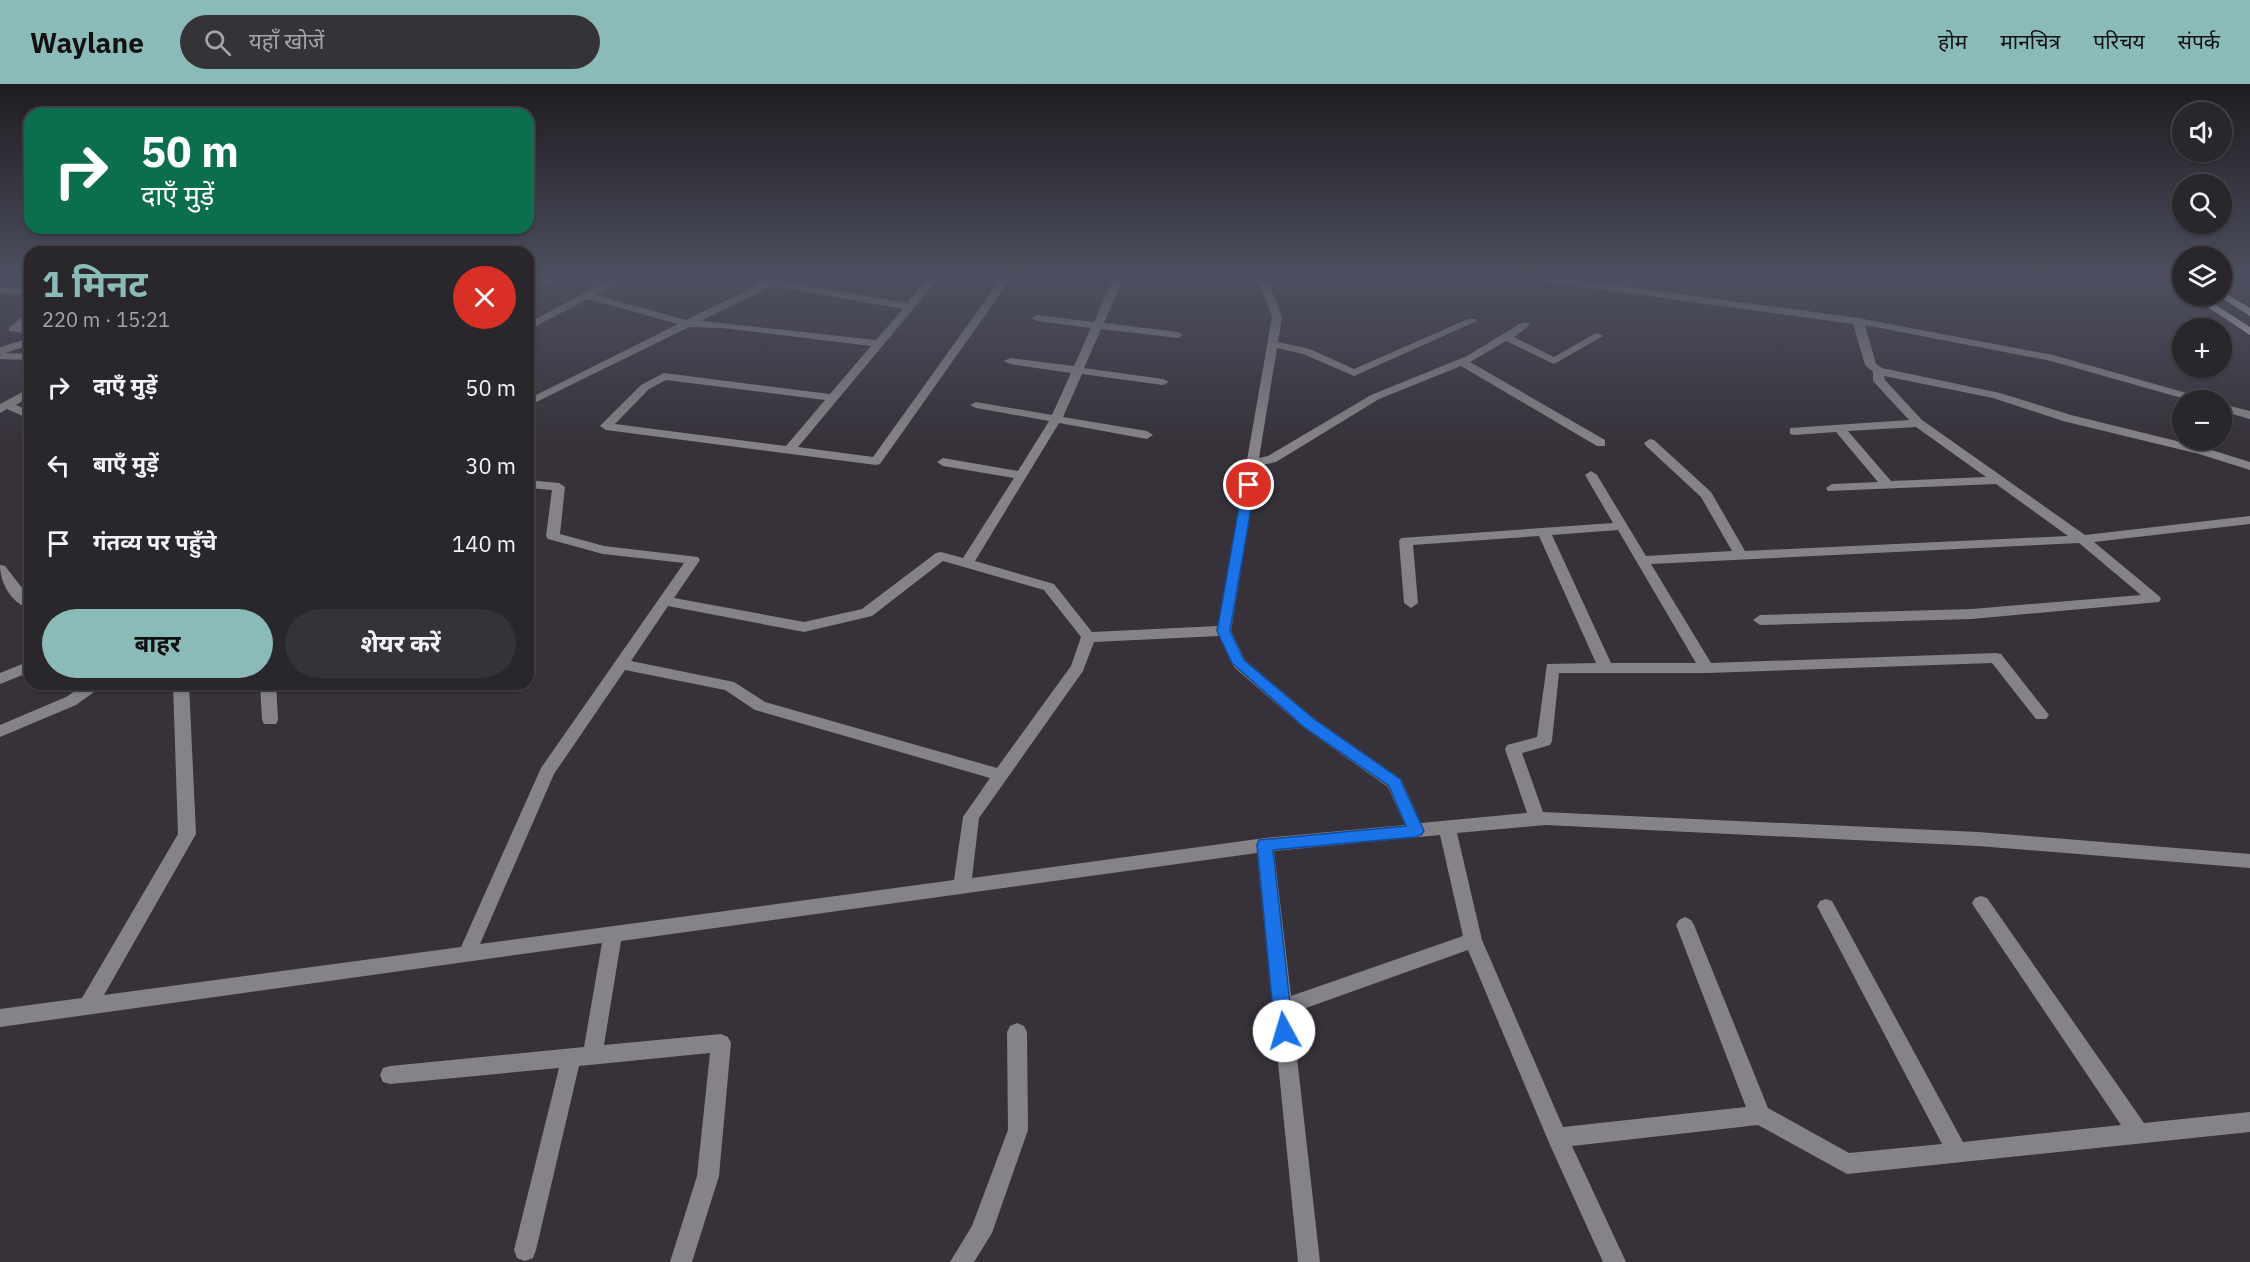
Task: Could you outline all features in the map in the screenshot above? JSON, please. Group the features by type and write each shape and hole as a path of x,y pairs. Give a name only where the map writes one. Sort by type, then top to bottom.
{"street":[{"path":"534,400 672,332"},
{"path":"780,332 879,344"},
{"path":"789,450 889,332"},
{"path":"833,398 664,376 645,387 606,426 876,461 968,332"},
{"path":"967,563 1056,419 1095,332"},
{"path":"1160,332 1178,334"},
{"path":"1275,332 1224,631 1239,663 1309,723 1395,783 1416,831"},
{"path":"1273,344 1306,351 1354,373 1447,332"},
{"path":"1252,464 1272,459 1375,397 1462,362 1514,332"},
{"path":"1861,332 1871,365 1878,371 1996,395 2067,418 2202,451 2250,466"},
{"path":"1916,332 2053,358 2172,392"},
{"path":"1506,337 1554,361 1598,336"},
{"path":"0,351 24,343"},
{"path":"0,356 24,357"},
{"path":"1010,361 1163,382"},
{"path":"1462,362 1602,443"},
{"path":"1760,620 1972,614 2154,599 2082,539 1918,423 1879,381 1878,371"},
{"path":"3,407 24,395"},
{"path":"976,405 1148,435"},
{"path":"3,407 24,413"},
{"path":"2232,410 2250,415"},
{"path":"1794,430 1918,423"},
{"path":"1839,428 1887,485"},
{"path":"1650,442 1706,495 1741,556"},
{"path":"943,462 1021,475"},
{"path":"1591,475 1707,668"},
{"path":"1832,488 1999,480"},
{"path":"467,954 547,772 693,560 603,550 553,536 559,487 534,485"},
{"path":"1642,560 2082,539 2250,520"},
{"path":"1411,603 1406,541 1621,526"},
{"path":"1544,532 1606,668"},
{"path":"664,602 804,627 867,613 941,556 1050,587 1088,637"},
{"path":"0,569 24,601"},
{"path":"1088,637 1224,631"},
{"path":"962,886 971,817 1078,667 1088,637"},
{"path":"1537,819 1513,749 1544,741 1552,668 1707,668 1996,658 2041,716"},
{"path":"621,664 729,686 760,706 1002,775"},
{"path":"0,679 24,669"},
{"path":"0,731 71,701 88,690"},
{"path":"88,1006 187,834 181,690"},
{"path":"268,690 270,720"},
{"path":"0,1018 1265,845 1537,819 1978,839 2250,861"},
{"path":"1447,828 1473,940 1557,1138 1615,1262"},
{"path":"1265,845 1309,1262"},
{"path":"1981,903 2139,1134"},
{"path":"1826,906 1958,1153"},
{"path":"1685,925 1760,1115"},
{"path":"525,1250 582,1057 613,934"},
{"path":"1282,1008 1473,940"},
{"path":"961,1262 981,1233 1018,1130 1017,1032"},
{"path":"390,1075 721,1043 708,1176 681,1262"},
{"path":"1557,1138 1760,1115 1847,1164 2250,1122"}],"route":[{"path":"1249,485 1224,631 1239,663 1309,723 1366,765 1395,783 1416,831 1265,845 1284,1031"}]}
